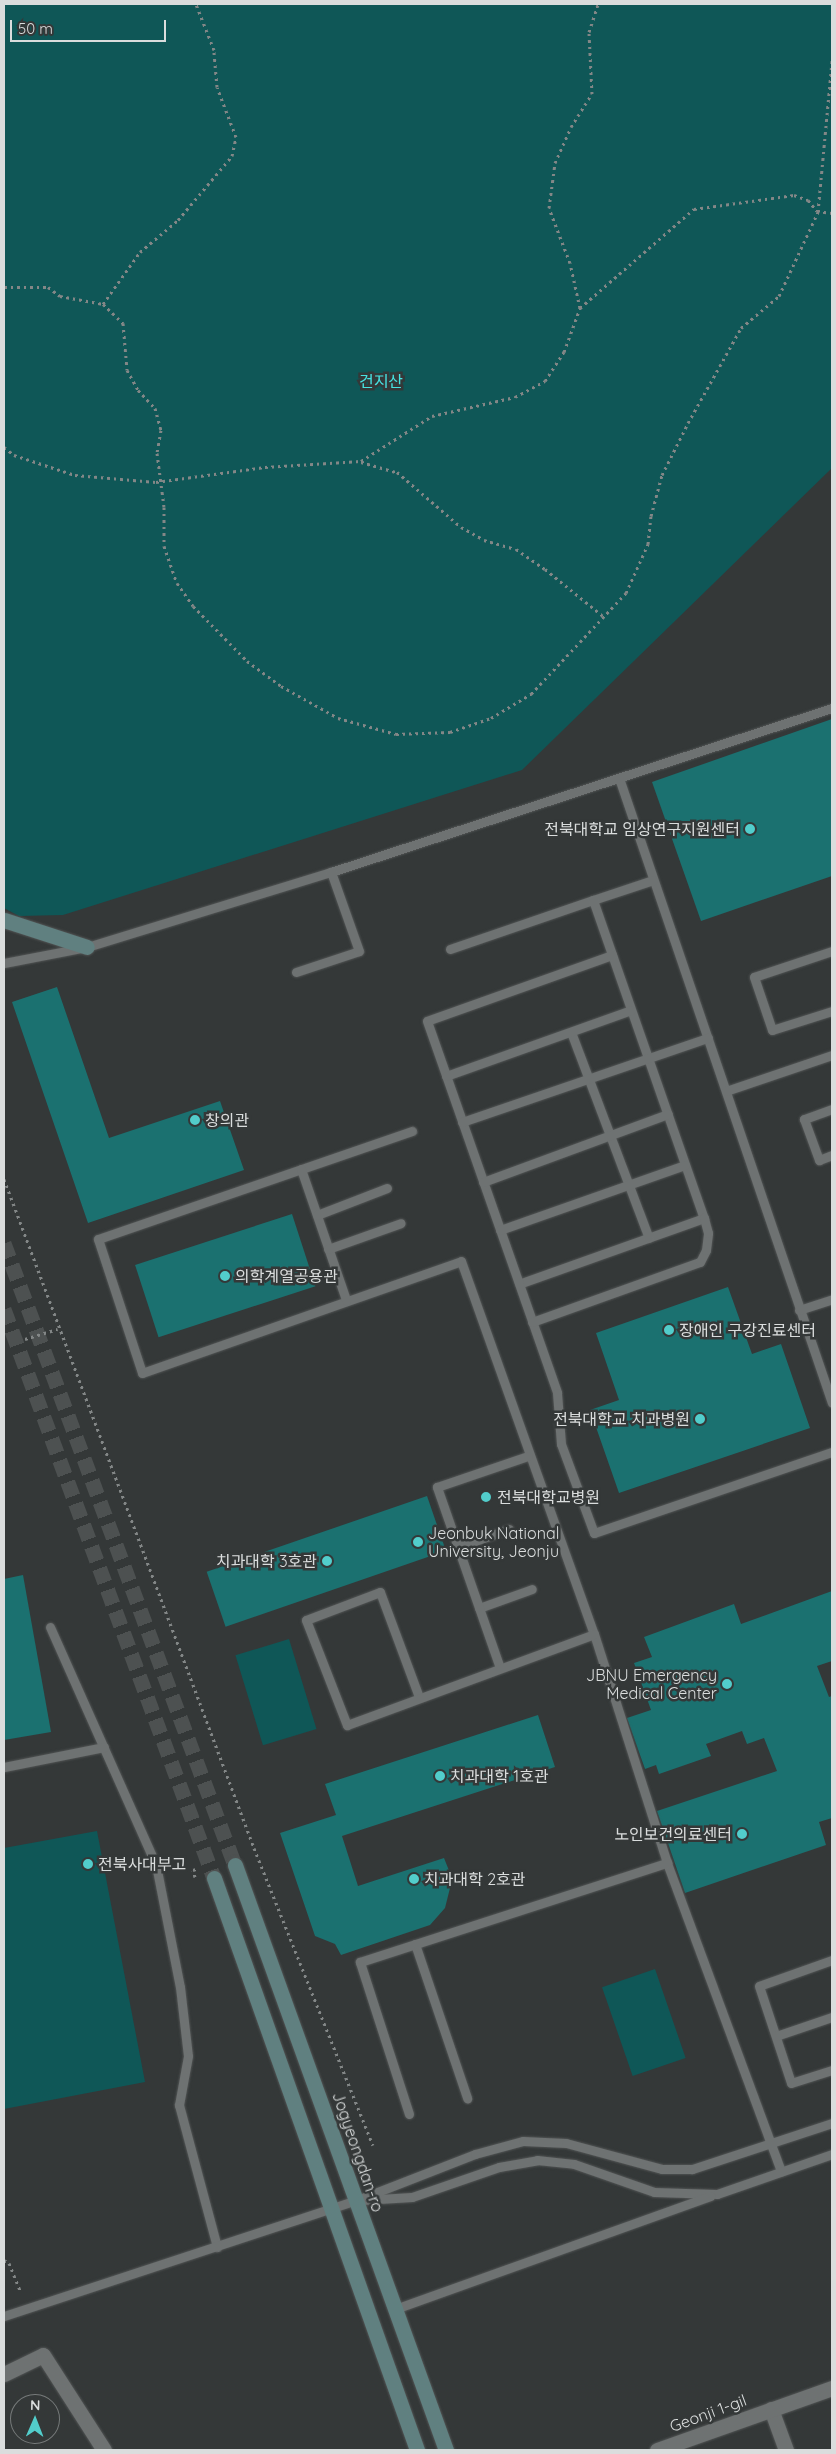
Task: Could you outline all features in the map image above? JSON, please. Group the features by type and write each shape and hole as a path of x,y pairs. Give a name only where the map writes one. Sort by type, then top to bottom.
{"street":[{"path":"4,920 87,947"},
{"name":"Jogyeongdan-ro","path":"235,1866 446,2450"},
{"path":"214,1878 333,2208 417,2450"},
{"path":"4,2374 43,2355 104,2450"},
{"name":"Geonji 1-gil","path":"657,2450 832,2388"},
{"name":"Geonji 1-gil","path":"771,2409 786,2450"}],"lane":[{"path":"4,963 87,947 331,872 832,708"},
{"path":"620,778 653,880 832,1403"},
{"path":"296,972 359,951 331,872"},
{"path":"450,949 653,880"},
{"path":"532,1322 700,1262 706,1250 708,1233 704,1218 593,900"},
{"path":"832,951 754,977 772,1030 832,1010"},
{"path":"612,955 427,1021 557,1393 562,1444 594,1533 832,1452"},
{"path":"446,1076 631,1010"},
{"path":"571,1032 649,1238"},
{"path":"462,1122 708,1038"},
{"path":"726,1091 832,1055"},
{"path":"832,1109 804,1119 819,1160 832,1155"},
{"path":"483,1182 668,1114"},
{"path":"412,1131 98,1239 142,1373 461,1261 528,1456 594,1634 667,1863 781,2172"},
{"path":"500,1230 685,1164"},
{"path":"301,1169 346,1300"},
{"path":"317,1215 387,1188"},
{"path":"519,1284 704,1218"},
{"path":"328,1249 401,1222"},
{"path":"799,1310 832,1299"},
{"path":"500,1668 437,1487 528,1456"},
{"path":"458,1548 509,1528"},
{"path":"479,1608 532,1589"},
{"path":"420,1697 380,1592 306,1620 347,1725 594,1634"},
{"path":"50,1627 156,1866 180,1987 188,2056 179,2105 217,2247"},
{"path":"4,1768 104,1747"},
{"path":"409,2114 360,1962 667,1863"},
{"path":"415,1944 467,2098"},
{"path":"832,1960 759,1986 791,2083 832,2070"},
{"path":"776,2036 832,2017"},
{"path":"4,2316 357,2200 475,2154 523,2141 566,2144 662,2169 692,2169 770,2145 832,2123"},
{"path":"395,2309 832,2154"},
{"path":"357,2200 412,2197 499,2167 537,2160 574,2164 654,2192 717,2194"}],"path":[{"path":"103,304 140,252 178,220 232,156 236,137 217,88 214,50 196,4"},
{"path":"580,308 570,263 549,208 555,163 571,127 592,94 589,32 598,4"},
{"path":"4,287 48,287 60,296 103,304 123,322 127,370 138,390 155,408 161,430 157,453 159,482 164,508 164,546 176,584 193,606 247,661 281,686 338,718 396,734 450,732 491,718 531,694 626,593 640,567 648,544 651,516 662,475 741,328 779,296 817,211 832,60"},
{"path":"4,447 14,455 75,475 159,482 265,467 361,460 432,416 515,397 545,381 564,352 580,308 694,209 794,194 808,200 817,211 832,213"},
{"path":"361,462 397,472 461,527 484,540 516,549 545,569 604,617"},
{"path":"4,1179 58,1329 254,1848 373,2145"},
{"path":"25,1339 58,1329"},
{"path":"4,2260 8,2263 21,2292"}],"green space":[{"name":"건지산","path":"4,4 832,4 832,468 522,770 63,915 19,916 4,908"},
{"path":"289,1639 316,1729 263,1745 235,1655"},
{"path":"97,1831 145,2082 4,2109 4,1848"},
{"path":"655,1969 686,2058 633,2076 602,1987"}],"building":[{"name":"전북대학교 임상연구지원센터","path":"832,719 832,876 701,921 652,782"},
{"name":"창의관","path":"57,987 109,1138 220,1101 244,1170 88,1223 12,1002"},
{"name":"의학계열공용관","path":"292,1214 315,1286 159,1337 135,1265"},
{"name":"전북대학교 치과병원","path":"728,1287 752,1354 781,1344 810,1428 619,1493 590,1410 619,1400 596,1333"},
{"name":"치과대학 3호관","path":"427,1496 446,1551 226,1627 207,1572"},
{"path":"23,1575 51,1732 4,1740 4,1579"},
{"path":"832,1591 832,1661 817,1666 829,1697 832,1696 832,1818 819,1822 826,1845 685,1893 657,1811 777,1771 764,1738 747,1744 742,1731 706,1744 711,1756 659,1774 656,1765 645,1769 627,1718 651,1710 634,1663 652,1657 644,1637 734,1604 741,1624"},
{"path":"538,1715 555,1767 342,1836 358,1886 444,1858 450,1873 450,1888 445,1908 430,1925 341,1955 335,1944 315,1936 280,1833 336,1815 325,1784"}],"tunnel":[{"path":"4,1243 235,1865"},
{"path":"4,1309 214,1878"}],"place":[{"name":"전북대학교 임상연구지원센터","path":"750,829"},
{"name":"창의관","path":"195,1120"},
{"name":"의학계열공용관","path":"225,1276"},
{"name":"장애인 구강진료센터","path":"669,1330"},
{"name":"전북대학교 치과병원","path":"700,1419"},
{"name":"전북대학교병원","path":"486,1497"},
{"name":"Jeonbuk National University, Jeonju","path":"418,1542"},
{"name":"치과대학 3호관","path":"327,1561"},
{"name":"JBNU Emergency Medical Center","path":"727,1684"},
{"name":"치과대학 1호관","path":"440,1776"},
{"name":"노인보건의료센터","path":"742,1834"},
{"name":"전북사대부고","path":"88,1864"},
{"name":"치과대학 2호관","path":"414,1879"}]}
